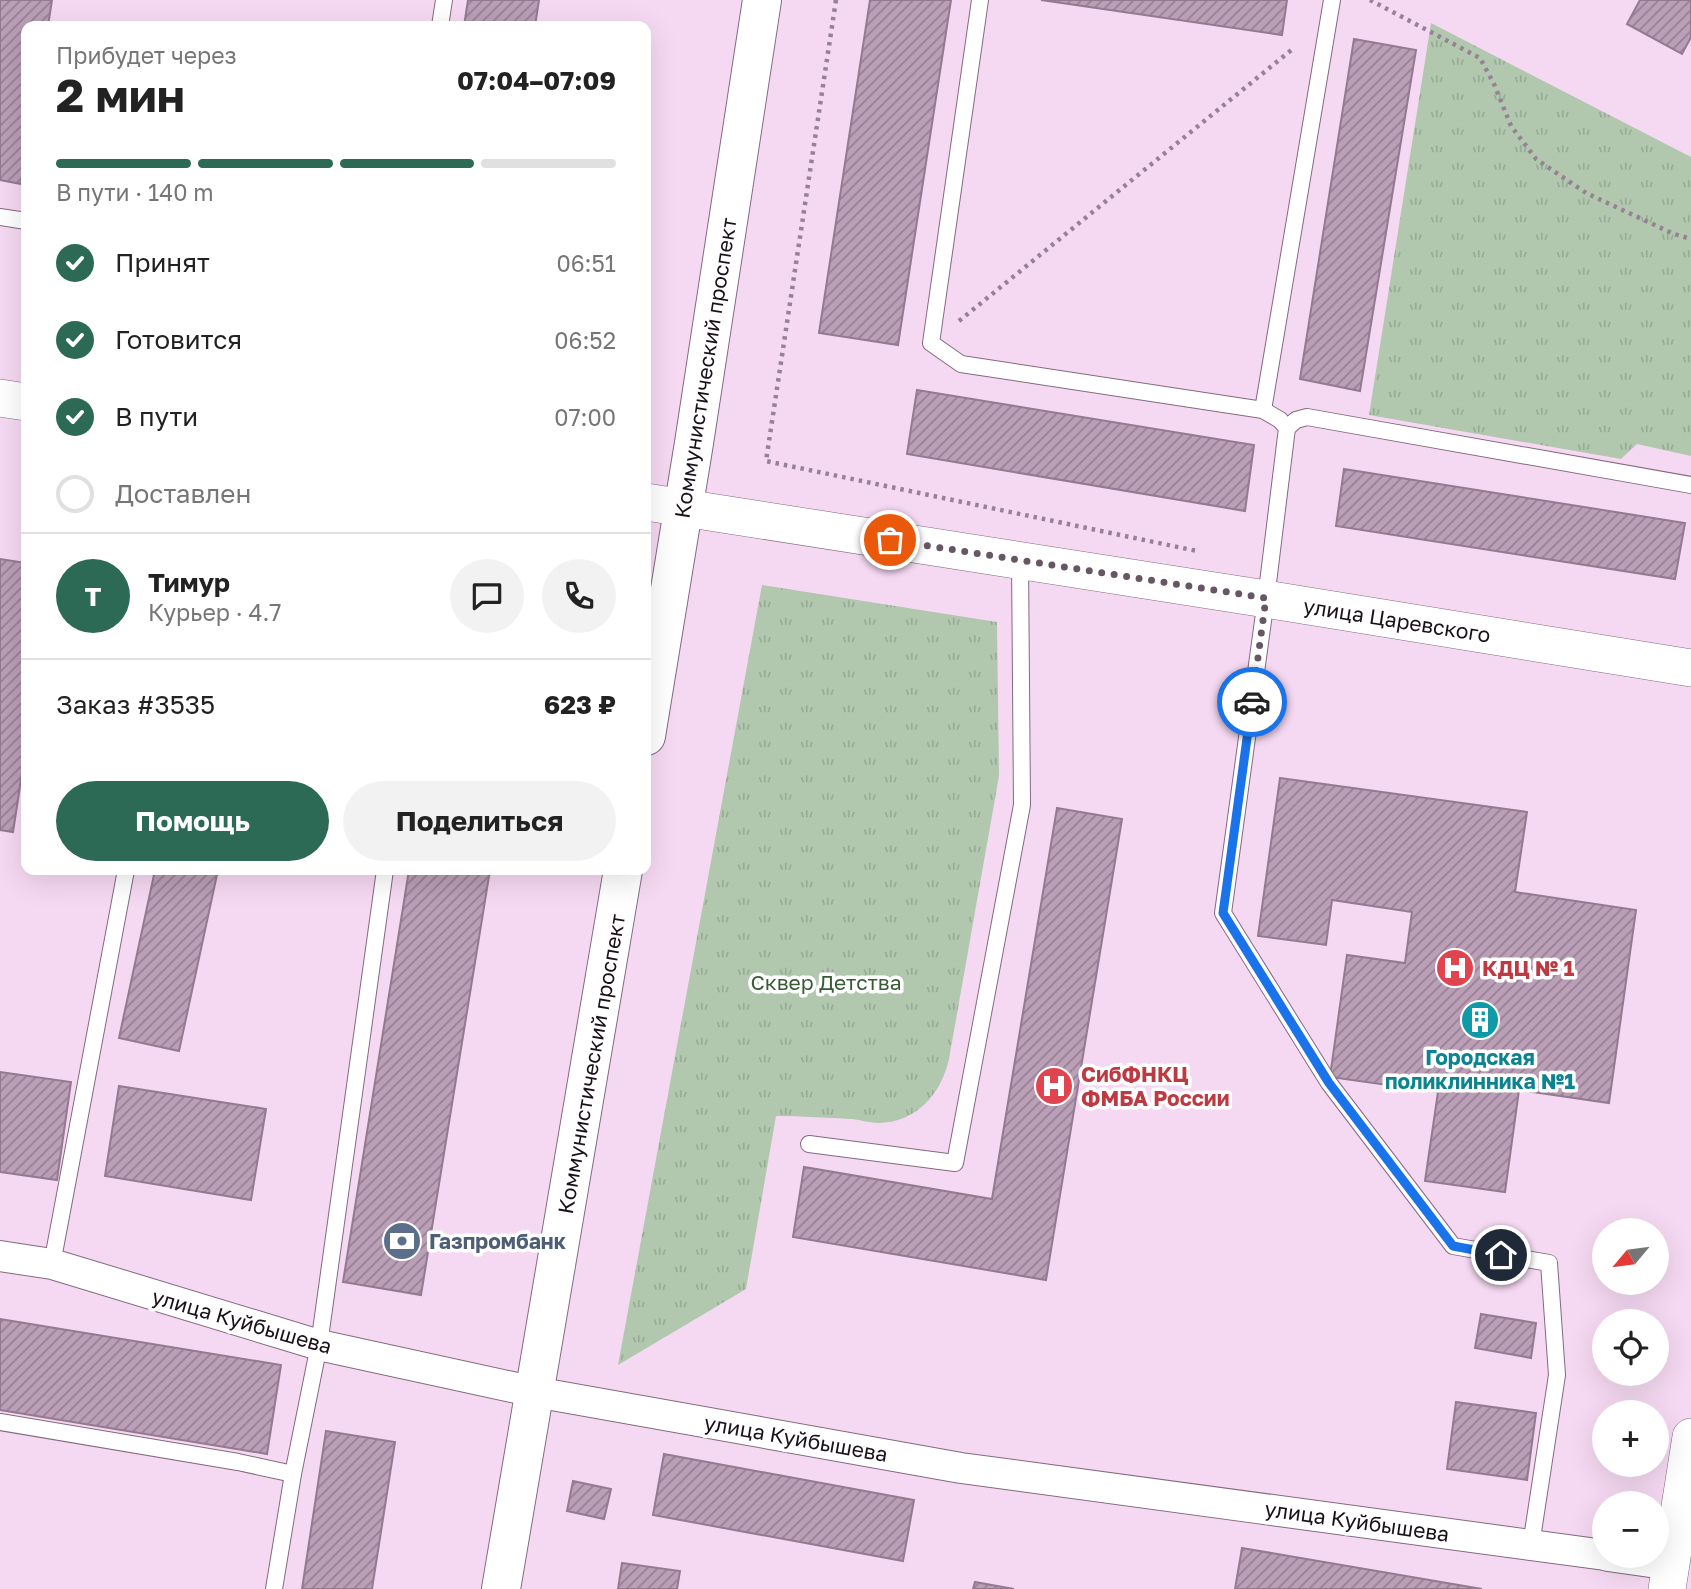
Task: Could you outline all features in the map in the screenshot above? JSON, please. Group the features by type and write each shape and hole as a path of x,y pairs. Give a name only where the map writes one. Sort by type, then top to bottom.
{"main road":[{"name":"Коммунистический проспект","path":"651,705 762,0"},
{"name":"Коммунистический проспект","path":"501,1589 622,875"}],"street":[{"path":"0,398 21,401"},
{"name":"улица Царевского","path":"651,503 1266,598 1691,668"},
{"name":"улица Куйбышева","path":"0,1256 52,1264 319,1345 536,1392 961,1468 1592,1554"},
{"path":"1669,1577 1691,1437"},
{"name":"улица Куйбышева","path":"1642,1568 1669,1577"}],"lane":[{"path":"441,21 444,0"},
{"path":"981,0 931,343 961,363 1263,410 1280,420 1287,428"},
{"path":"1263,410 1332,0"},
{"path":"0,217 21,220"},
{"path":"1531,1545 1558,1375 1549,1263 1453,1246 1329,1083 1223,913 1287,428 1296,420 1307,416 1691,485"},
{"path":"809,1144 955,1163 1022,805 1020,560"},
{"path":"52,1264 125,875"},
{"path":"274,1589 293,1474 319,1345 384,875"},
{"path":"0,1422 238,1462 293,1474"}],"path":[{"path":"836,0 766,461 1202,552"},
{"path":"1370,0 1480,58 1511,126 1536,159 1586,193 1674,234 1691,239"},
{"path":"931,343 1294,47"}],"green space":[{"path":"1431,23 1691,157 1691,456 1637,444 1621,459 1369,415"},
{"name":"Сквер Детства","path":"762,585 997,622 999,776 949,1059 940,1084 925,1104 916,1112 893,1121 879,1123 852,1119 776,1116 746,1289 618,1365"}],"building":[{"path":"0,0 52,0 49,21 21,21 21,184 0,180"},
{"path":"468,0 539,0 536,21 465,21"},
{"path":"870,0 951,0 898,345 819,333"},
{"path":"1041,0 1287,0 1282,35"},
{"path":"1640,0 1691,0 1691,37 1682,54 1627,24"},
{"path":"1354,39 1416,50 1360,391 1300,379"},
{"path":"917,390 1254,445 1245,511 907,454"},
{"path":"1344,469 1685,523 1675,579 1336,526"},
{"path":"0,559 21,562 21,780 13,832 0,830"},
{"name":"Городская поликлинника №1","path":"1280,778 1527,812 1515,892 1636,910 1609,1103 1519,1090 1505,1192 1425,1181 1438,1092 1330,1077 1347,955 1405,963 1412,912 1332,900 1326,945 1258,936"},
{"path":"1057,808 1122,819 1046,1280 793,1237 804,1167 992,1199"},
{"path":"154,875 217,875 179,1051 119,1038"},
{"path":"408,875 489,875 421,1295 343,1282"},
{"path":"0,1072 71,1082 57,1180 0,1172"},
{"path":"119,1086 266,1109 251,1200 105,1176"},
{"path":"1481,1314 1536,1323 1531,1358 1475,1348"},
{"path":"0,1319 281,1365 267,1454 0,1410"},
{"path":"1456,1402 1536,1413 1527,1480 1447,1469"},
{"path":"326,1431 395,1442 372,1589 302,1589"},
{"path":"664,1454 914,1500 903,1561 653,1515"},
{"path":"573,1481 611,1489 604,1519 567,1511"},
{"path":"1242,1548 1482,1589 1235,1589"},
{"path":"622,1563 680,1571 677,1589 618,1589"},
{"path":"975,1582 1014,1589 973,1589"}],"way so far":[{"path":"890,540 1266,598 1252,702"}],"place":[{"name":"КДЦ № 1","path":"1455,968"},
{"name":"Городская поликлинника №1","path":"1480,1020"},
{"name":"СибФНКЦ ФМБА России","path":"1054,1086"},
{"name":"Газпромбанк","path":"402,1241"}],"route":[{"path":"1252,702 1223,913 1329,1083 1453,1246 1501,1255"}]}
